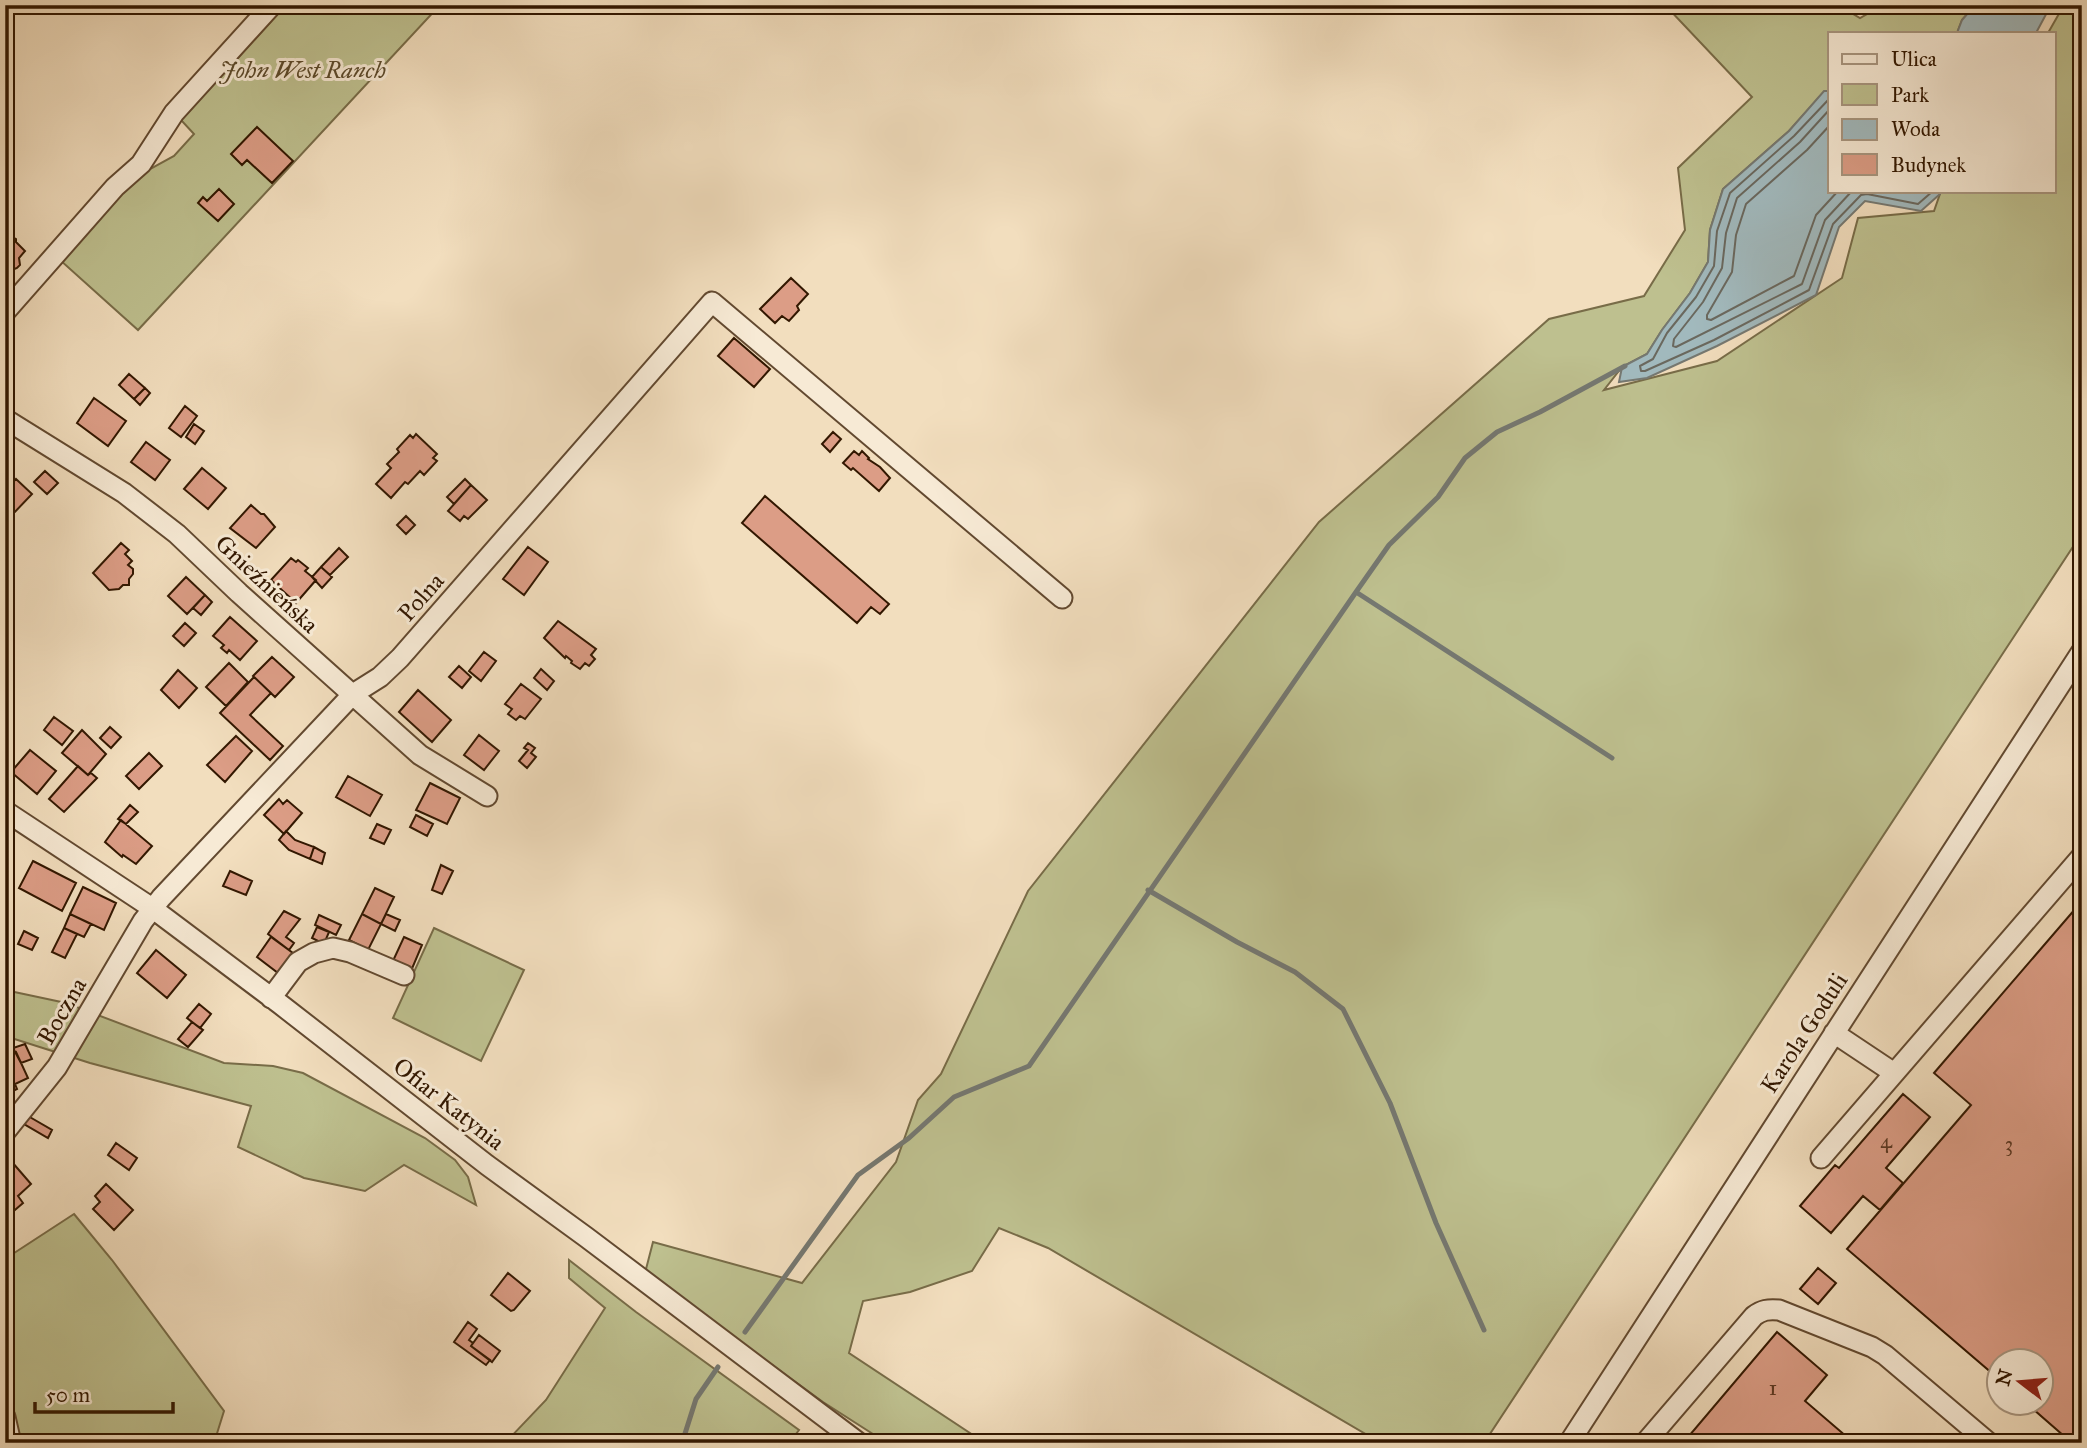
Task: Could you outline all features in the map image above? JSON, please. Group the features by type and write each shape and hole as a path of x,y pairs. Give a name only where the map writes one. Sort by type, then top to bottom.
{"street":[{"path":"5,312 102,201 141,164 174,113 272,5"},
{"name":"Polna","path":"152,908 352,694 380,677 400,659 712,303 1062,598"},
{"name":"Gnieźnieńska","path":"5,419 124,493 177,534 420,755 487,796"},
{"name":"Karola Goduli","path":"1569,1443 2082,651"},
{"name":"Ofiar Katynia","path":"5,811 152,908 487,1165 859,1443"},
{"path":"1821,1158 2082,856"},
{"name":"Boczna","path":"5,1132 57,1067 152,908"},
{"path":"271,998 299,962 314,953 333,948 350,952 404,975"},
{"path":"1834,1033 1895,1073"},
{"path":"1645,1443 1754,1316 1769,1309 1779,1310 1872,1347 1898,1364 1989,1443"},
{"path":"5,1417 12,1443"}],"green space":[{"name":"John West Ranch","path":"286,5 440,5 138,330 60,260 119,191 174,156 194,134 181,120"},
{"path":"1665,5 1838,5 1860,18 1883,5 1975,5 1962,20 1957,32 1828,32 1828,91 1824,92 1789,131 1723,189 1710,230 1708,262 1690,293 1647,354 1622,367 1604,390 1717,361 1842,278 1858,218 1934,211 1941,192 2056,192 2056,32 2049,32 2064,5 2082,5 2082,533 1484,1443 1381,1443 1048,1248 999,1228 972,1271 910,1292 863,1301 849,1353 985,1443 887,1443 823,1402 645,1273 653,1242 802,1283 896,1162 918,1100 941,1074 1028,891 1319,522 1549,319 1644,296 1685,230 1678,168 1752,97"},
{"path":"434,928 524,970 481,1061 393,1018"},
{"path":"5,990 66,1003 224,1063 273,1066 303,1073 425,1138 455,1160 468,1177 476,1205 404,1165 365,1191 304,1178 238,1147 251,1106 90,1063 5,1036"},
{"path":"74,1214 112,1260 224,1411 214,1443 21,1443 5,1379 5,1259"},
{"path":"569,1260 799,1430 793,1438 800,1443 505,1443 546,1400 605,1308 569,1278"}],"water":[{"path":"1975,5 2051,5 2037,32 1957,32 1962,20"},
{"path":"1824,91 1828,91 1828,192 1940,194 1921,211 1865,201 1839,227 1816,295 1717,346 1647,378 1619,382 1622,367 1647,354 1690,293 1708,262 1710,230 1723,189 1789,131"}],"building":[{"path":"257,127 293,161 272,183 247,160 242,165 231,154"},
{"path":"219,189 234,204 218,221 198,203 203,197 207,201"},
{"path":"7,234 16,239 25,251 19,258 20,265 17,268 12,270 9,267 5,271"},
{"path":"791,278 808,294 789,321 782,316 775,323 760,309"},
{"path":"734,338 770,369 754,387 718,356"},
{"path":"129,374 145,388 134,399 119,385"},
{"path":"145,388 150,393 140,405 134,399"},
{"path":"94,398 126,421 108,446 77,423"},
{"path":"185,406 197,416 181,437 169,428"},
{"path":"194,424 204,431 195,444 186,437"},
{"path":"833,432 841,439 830,452 822,444"},
{"path":"416,434 437,454 433,458 437,461 424,475 420,471 408,484 405,482 391,498 376,484 391,468 387,464 399,452 397,449 410,435 413,438"},
{"path":"146,442 170,460 155,480 131,462"},
{"path":"854,451 859,455 862,451 890,478 879,491 853,468 851,470 843,463"},
{"path":"202,468 226,488 208,509 184,489"},
{"path":"45,471 58,483 47,494 34,482"},
{"path":"16,479 32,494 11,516 5,516 5,490"},
{"path":"465,479 471,485 454,504 447,497"},
{"path":"471,485 487,500 468,519 464,516 460,521 448,511"},
{"path":"765,496 889,604 880,614 871,607 857,623 742,523"},
{"path":"251,505 264,514 275,527 256,548 230,528"},
{"path":"406,516 415,525 406,534 397,525"},
{"path":"121,543 129,550 125,554 132,561 128,565 133,569 133,574 129,585 109,590 93,573"},
{"path":"528,547 548,562 524,595 503,579"},
{"path":"339,548 348,557 330,575 321,567"},
{"path":"291,558 308,568 305,571 316,580 296,603 271,580"},
{"path":"321,567 332,577 322,588 312,577"},
{"path":"186,577 205,595 187,614 168,596"},
{"path":"205,595 212,602 201,615 193,608"},
{"path":"230,617 257,641 240,660 229,650 227,653 221,648 224,645 213,636"},
{"path":"558,621 596,649 591,655 595,659 589,666 585,663 580,669 544,638"},
{"path":"185,623 196,633 184,646 173,636"},
{"path":"484,652 496,661 481,681 469,671"},
{"path":"272,657 294,677 275,697 253,676"},
{"path":"229,663 248,682 226,706 206,687"},
{"path":"459,666 471,677 462,688 449,677"},
{"path":"541,669 554,681 547,690 534,678"},
{"path":"178,670 197,688 179,708 161,690"},
{"path":"254,677 271,693 250,715 283,746 270,760 220,713"},
{"path":"521,684 541,699 525,719 520,716 516,720 508,714 512,709 505,704"},
{"path":"418,690 451,720 432,742 399,712"},
{"path":"54,717 73,731 62,745 44,730"},
{"path":"110,727 121,737 111,748 100,738"},
{"path":"82,730 106,754 88,775 62,753"},
{"path":"479,735 499,751 484,770 464,755"},
{"path":"236,736 252,751 225,782 207,765"},
{"path":"528,743 535,748 531,753 536,757 527,768 519,761 528,750 524,748"},
{"path":"30,750 56,771 37,794 11,772"},
{"path":"149,753 162,766 139,789 126,776"},
{"path":"78,766 88,775 91,773 97,778 64,812 49,799"},
{"path":"348,776 382,795 370,816 336,797"},
{"path":"430,783 460,798 447,824 416,810"},
{"path":"279,799 283,804 287,800 302,813 284,834 264,815"},
{"path":"130,805 138,812 126,824 118,819"},
{"path":"416,815 433,824 427,836 410,827"},
{"path":"121,820 152,846 136,864 123,855 122,857 105,842"},
{"path":"377,824 391,830 384,844 370,838"},
{"path":"286,831 295,840 314,847 310,859 289,850 279,840"},
{"path":"314,847 325,853 322,864 310,859"},
{"path":"33,861 76,883 62,911 19,888"},
{"path":"441,865 453,871 442,894 432,890"},
{"path":"230,871 252,881 246,895 223,886"},
{"path":"83,887 116,903 104,930 70,914"},
{"path":"375,888 394,897 381,924 362,914"},
{"path":"2082,901 2082,1443 2072,1443 2041,1416 2056,1416 2056,1346 1986,1346 1986,1368 1847,1249 1971,1105 1934,1073"},
{"path":"284,911 300,919 286,937 294,943 289,950 268,934"},
{"path":"70,914 91,924 84,937 64,928"},
{"path":"362,914 381,924 368,950 349,940"},
{"path":"386,914 400,920 395,931 381,924"},
{"path":"319,915 341,925 336,935 315,925"},
{"path":"317,927 329,932 324,944 312,938"},
{"path":"64,928 77,934 65,958 52,952"},
{"path":"24,931 38,938 32,950 18,944"},
{"path":"271,937 297,956 282,976 257,957"},
{"path":"404,937 422,945 411,971 392,963"},
{"path":"156,950 186,975 167,998 137,973"},
{"path":"199,1004 211,1014 200,1028 187,1018"},
{"path":"192,1022 203,1030 188,1047 178,1039"},
{"path":"25,1044 32,1059 21,1063 13,1048"},
{"path":"16,1052 28,1078 15,1084 17,1089 9,1093 5,1088 5,1057"},
{"path":"1903,1094 1930,1117 1886,1168 1903,1183 1880,1210 1863,1196 1831,1233 1800,1206 1835,1165 1839,1168"},
{"path":"28,1116 52,1130 48,1138 24,1124"},
{"path":"116,1143 137,1158 129,1170 108,1155"},
{"path":"12,1162 31,1184 18,1196 23,1203 8,1216 5,1213 5,1168"},
{"path":"106,1184 133,1210 114,1230 93,1209 100,1202 95,1196"},
{"path":"1818,1268 1836,1283 1818,1304 1800,1289"},
{"path":"508,1273 530,1291 511,1311 491,1295"},
{"path":"468,1322 477,1329 469,1340 473,1343 471,1346 490,1360 486,1365 454,1342"},
{"path":"1777,1332 1827,1375 1805,1401 1854,1443 1683,1443"},
{"path":"479,1335 500,1351 492,1362 471,1346"}],"waterway":[{"path":"745,1332 858,1175 909,1138 954,1097 1029,1066 1389,545 1438,497 1465,458 1497,432 1625,366"},
{"path":"1356,592 1612,758"},
{"path":"1148,890 1295,972 1343,1009 1390,1103 1436,1223 1484,1330"},
{"path":"682,1443 696,1399 718,1367"}]}
